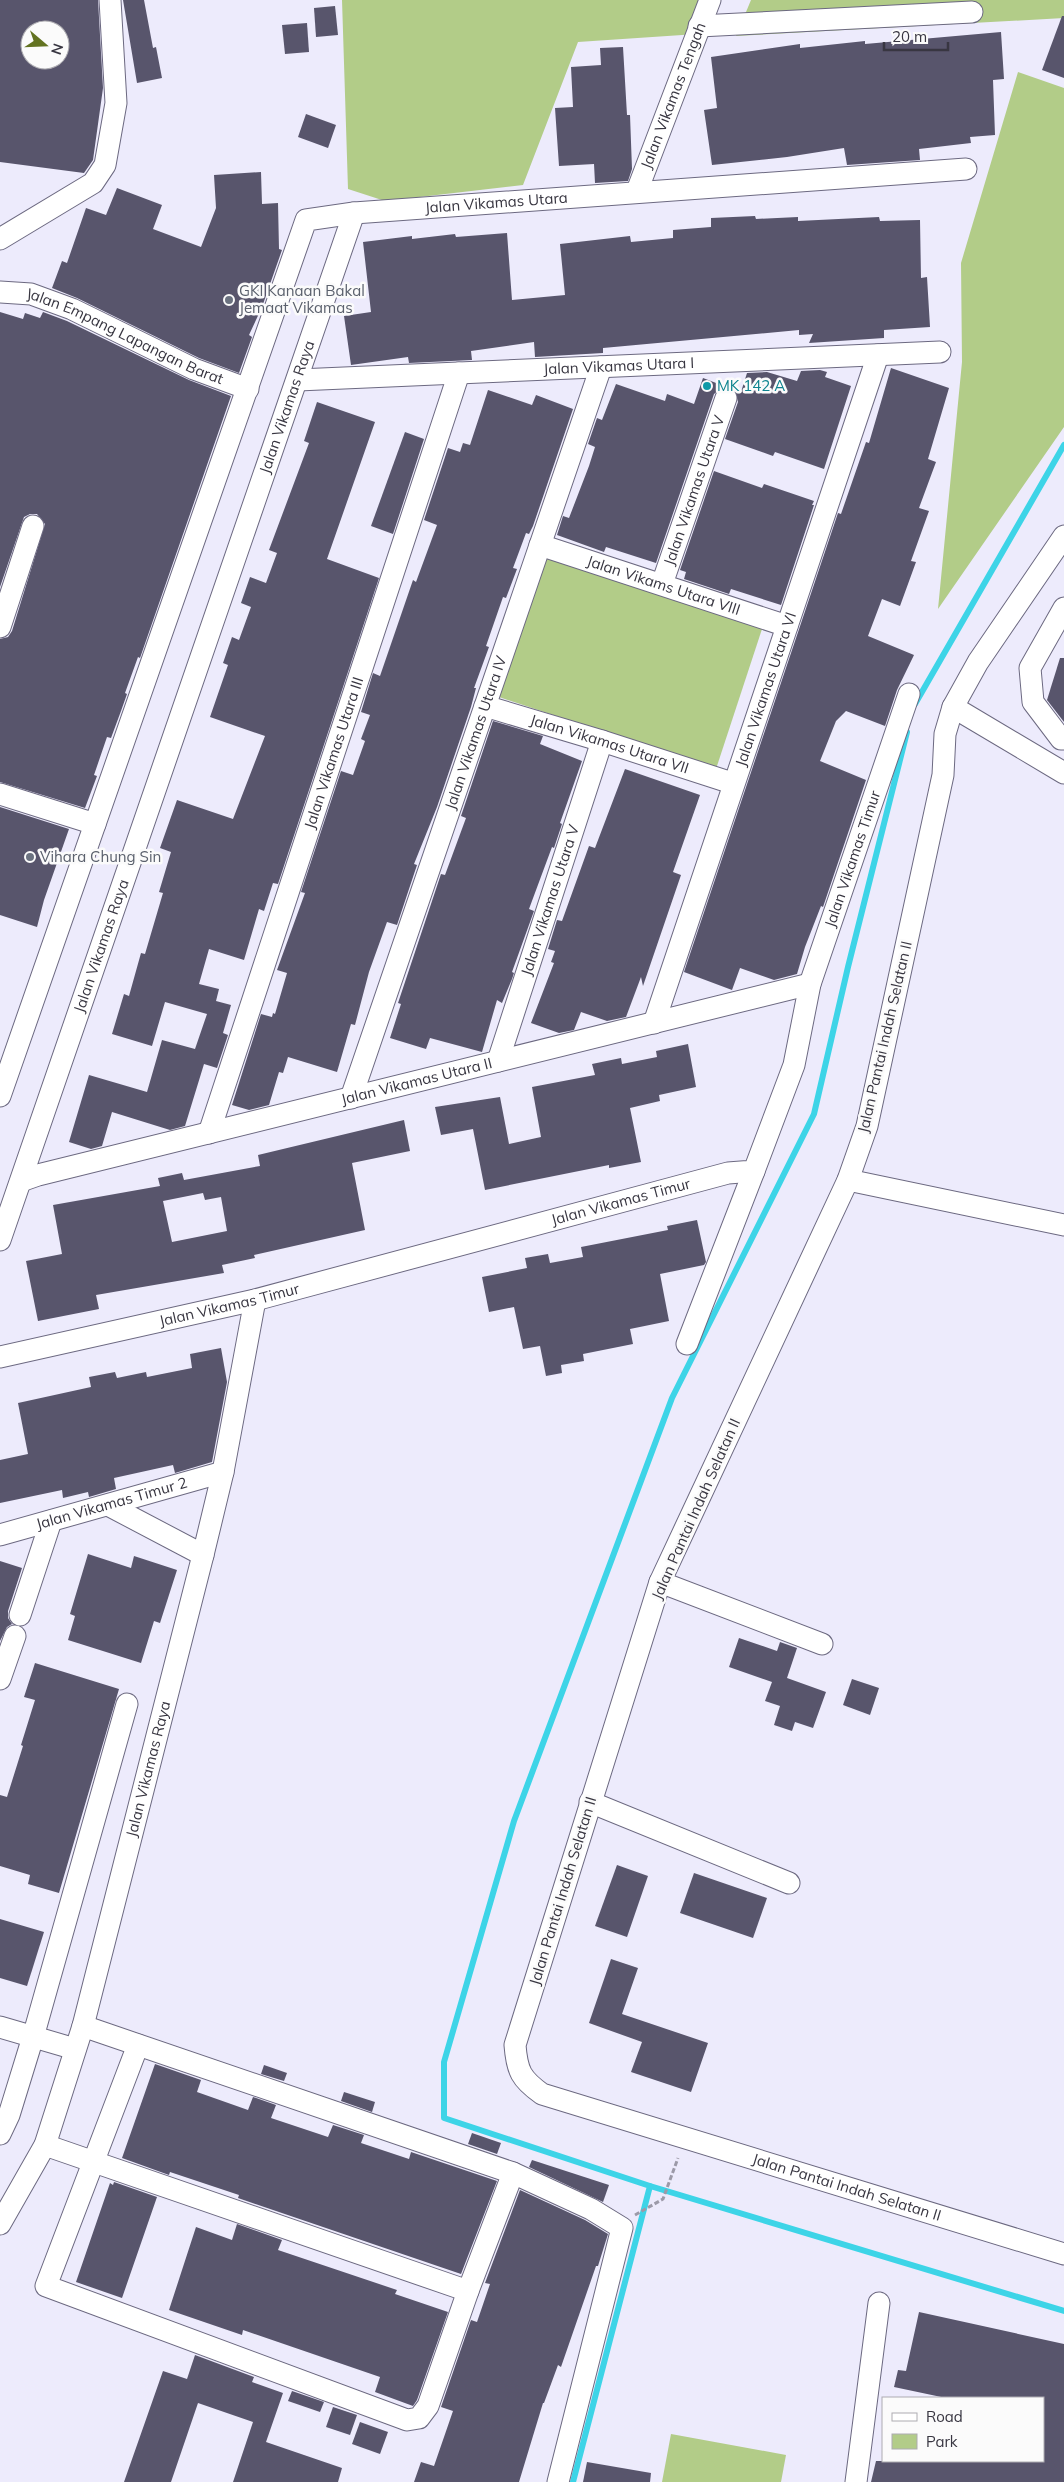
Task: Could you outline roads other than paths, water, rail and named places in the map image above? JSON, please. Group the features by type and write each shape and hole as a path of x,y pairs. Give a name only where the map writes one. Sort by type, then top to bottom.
{"street":[{"path":"0,239 92,183 105,165 116,103 110,0"},
{"name":"Jalan Vikamas Tengah","path":"637,192 710,0"},
{"path":"699,26 972,12"},
{"name":"Jalan Vikamas Utara","path":"350,214 966,169"},
{"path":"0,1096 248,389 303,223 310,219 350,214"},
{"name":"Jalan Vikamas Raya","path":"0,1240 298,380 350,214"},
{"name":"Jalan Empang Lapangan Barat","path":"0,292 31,294 72,309 194,368 248,389"},
{"name":"Jalan Vikamas Utara I","path":"298,380 940,352"},
{"name":"Jalan Vikamas Utara VI","path":"654,1022 732,783 878,355"},
{"name":"Jalan Vikamas Utara IV","path":"350,1098 601,367"},
{"name":"Jalan Vikamas Utara III","path":"209,1133 459,373"},
{"name":"Jalan Vikamas Utara V","path":"662,584 726,398"},
{"path":"0,627 33,526"},
{"name":"Jalan Pantai Indah Selatan II","path":"1064,536 978,662 953,707 945,734 943,775 867,1126 848,1180 660,1582 515,2045 516,2064 522,2077 542,2094 1064,2254"},
{"name":"Jalan Vikams Utara VIII","path":"540,545 787,626"},
{"path":"1064,608 1030,668 1033,702 1061,738 1064,739"},
{"name":"Jalan Vikamas Timur","path":"0,1357 255,1300 728,1172 754,1171 794,1065 810,984 909,694"},
{"name":"Jalan Vikamas Utara VII","path":"485,706 732,783"},
{"path":"953,707 1064,773"},
{"name":"Jalan Vikamas Utara V","path":"498,1061 602,741"},
{"path":"0,794 95,824"},
{"name":"Jalan Vikamas Utara II","path":"21,1181 38,1175 810,984"},
{"path":"687,1344 754,1171"},
{"path":"848,1180 1064,1225"},
{"name":"Jalan Vikamas Raya","path":"0,2224 45,2145 83,2026 204,1555 223,1472 255,1300"},
{"name":"Jalan Vikamas Timur 2","path":"0,1535 223,1472"},
{"path":"108,1505 204,1555"},
{"path":"20,1615 51,1521"},
{"path":"660,1582 822,1644"},
{"path":"0,1679 15,1636"},
{"path":"0,2134 9,2115 33,2037 127,1704"},
{"path":"590,1802 789,1883"},
{"path":"83,2026 513,2173 592,2209 622,2228 558,2482"},
{"path":"0,2027 75,2049"},
{"path":"138,2045 46,2286 407,2420 419,2418 428,2406 468,2291 513,2173"},
{"path":"45,2145 468,2291"},
{"path":"856,2482 878,2303"}],"waterway":[{"path":"915,704 1064,445"},
{"path":"573,2482 650,2186 444,2118 444,2062 514,1821 672,1398 814,1114 848,967 907,732"},
{"path":"650,2186 1064,2311"}],"place":[{"name":"GKI Kanaan Bakal Jemaat Vikamas","path":"229,300"},
{"name":"MK 142 A","path":"707,386"},
{"name":"Vihara Chung Sin","path":"30,857"}]}
